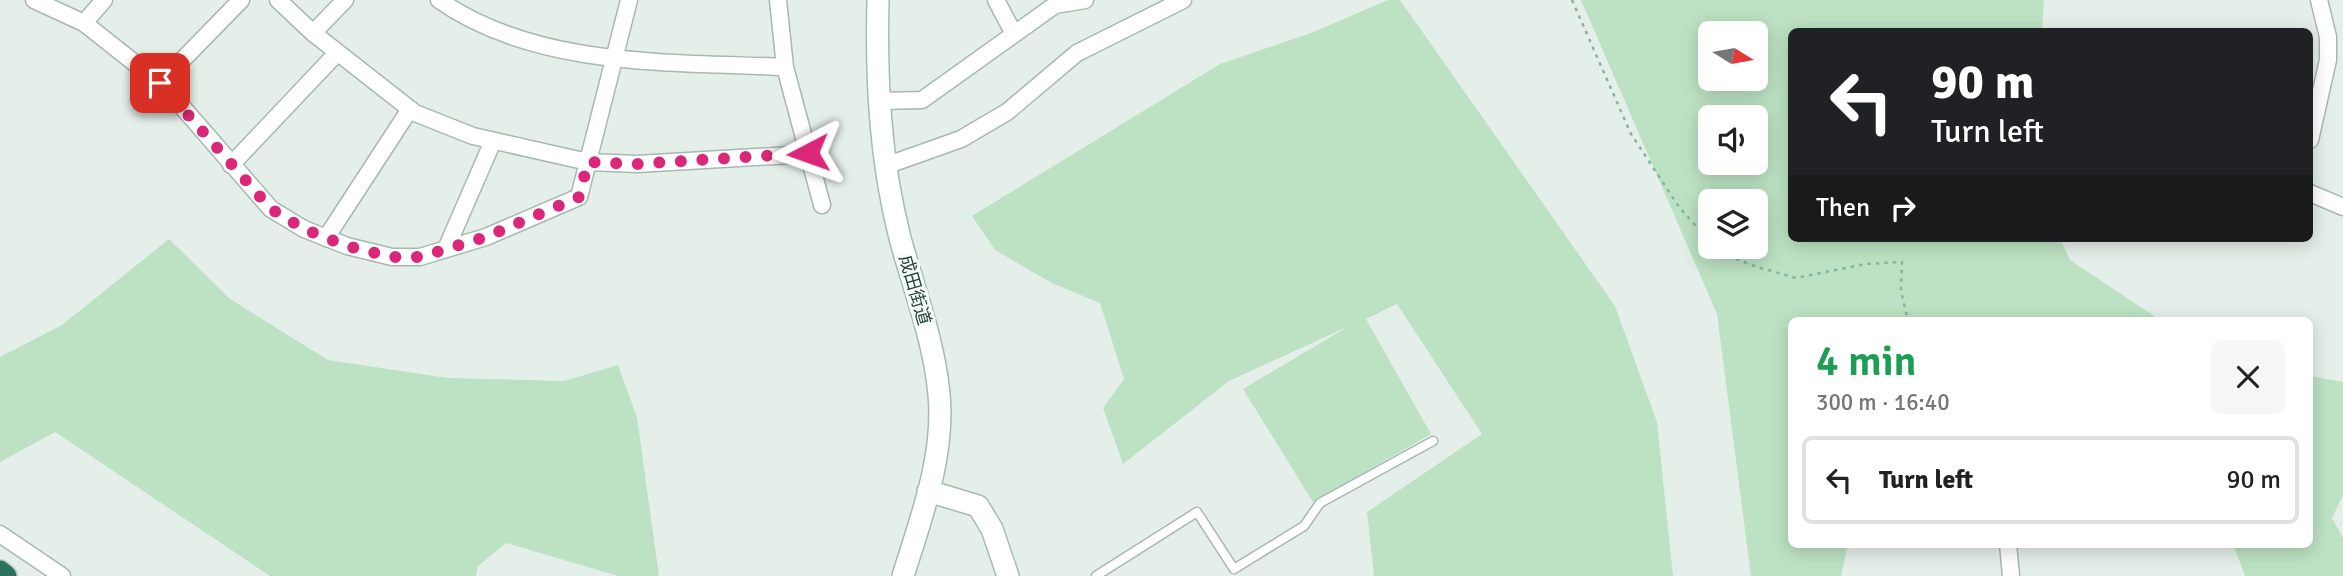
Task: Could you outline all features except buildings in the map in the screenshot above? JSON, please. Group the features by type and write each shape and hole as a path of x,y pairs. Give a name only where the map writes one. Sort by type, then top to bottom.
{"highway":[{"path":"0,571 6,576"}],"street":[{"path":"34,0 84,23 160,83 271,209 304,229 326,238 392,257 420,257 486,237 579,197 629,0"},
{"path":"84,23 104,0"},
{"path":"160,83 241,0"},
{"path":"278,0 337,53 411,109 473,136 588,162 637,164 808,153"},
{"path":"313,33 345,0"},
{"path":"439,0 492,27 526,39 614,60 785,67"},
{"path":"778,0 785,67 822,205"},
{"name":"成田街道","path":"878,0 878,101 885,166 900,237 926,323 939,394 939,439 928,491 903,576"},
{"path":"996,0 1014,34"},
{"path":"878,101 922,100 1055,5 1085,0"},
{"path":"885,166 961,139 1007,112 1077,53 1182,0"},
{"path":"2313,128 2328,60 2328,37 2319,0"},
{"path":"231,165 337,53"},
{"path":"326,238 411,109"},
{"path":"446,249 493,141"},
{"path":"2313,194 2343,207"},
{"path":"928,491 978,506 992,529 1007,576"},
{"path":"0,534 62,576"},
{"path":"2008,548 2011,576"}],"lane":[{"path":"1096,576 1197,512 1234,569 1304,526 1320,503 1433,441"}],"path":[{"path":"1572,0 1631,134 1679,207 1698,228"},
{"path":"1736,259 1796,278 1865,264 1902,262 1901,291 1907,317"}],"green space":[{"path":"1388,0 1400,0 1615,306 1657,422 1673,576 1374,576 1367,512 1482,434 1397,304 1366,319 1431,434 1313,502 1243,389 1349,326 1229,381 1123,464 1103,408 1124,379 1100,303 1052,283 995,250 972,216 1220,64 1311,33"},
{"path":"1581,0 2044,0 2042,28 1788,28 1788,242 2062,242 2070,260 2156,317 1788,317 1788,548 1847,548 1841,576 1751,576 1717,314"},
{"path":"169,239 230,299 328,360 448,378 564,381 618,365 637,417 659,576 618,576 506,543 478,566 476,576 270,576 55,432 0,462 0,357 62,325"},
{"path":"2313,377 2343,382 2343,495 2332,518 2343,538 2343,576 2245,576 2234,548 2313,548"}],"route":[{"path":"160,83 271,209 304,229 347,246 392,257 420,257 486,237 579,197 588,162 637,164 808,153"}]}
